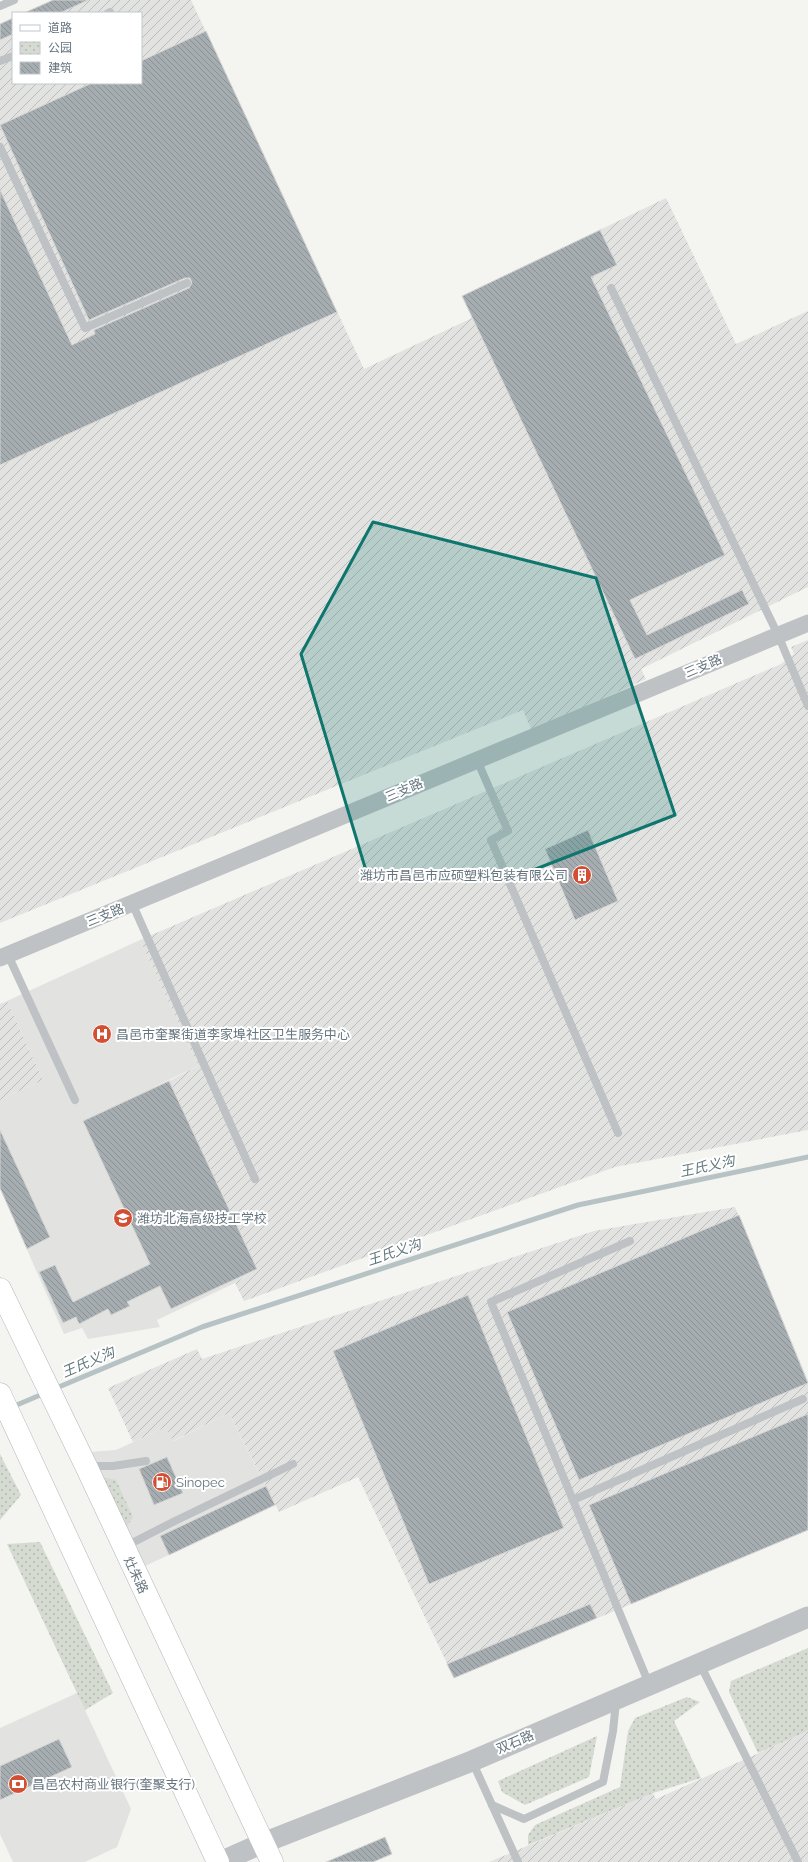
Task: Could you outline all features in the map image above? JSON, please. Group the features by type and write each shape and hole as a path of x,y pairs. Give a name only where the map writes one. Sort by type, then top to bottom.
{"main road":[{"name":"灶朱路","path":"0,1289 56,1408 86,1466 123,1548 272,1862"},
{"path":"0,1394 219,1862"}],"street":[{"name":"三支路","path":"4,956 808,623"},
{"name":"双石路","path":"219,1862 263,1843 472,1761 808,1617"}],"lane":[{"path":"0,6 14,0"},
{"path":"0,61 12,56"},
{"path":"0,147 84,328 187,283"},
{"path":"611,288 778,635 808,706"},
{"path":"477,760 508,831 491,840 618,1133"},
{"path":"132,903 255,1179"},
{"path":"4,956 75,1100"},
{"path":"630,1241 491,1302 649,1685"},
{"path":"573,1500 803,1399"},
{"path":"86,1466 113,1466 146,1460"},
{"path":"123,1548 293,1464"},
{"path":"700,1663 798,1862"},
{"path":"492,1805 524,1819 603,1782 613,1731 616,1699"},
{"path":"472,1761 518,1862"}],"highlighted area":[{"path":"373,522 596,578 675,815 510,879 367,874 301,654"}],"shaded area":[{"path":"53,0 191,0 364,369 472,318 462,296 666,198 736,344 808,311 808,587 641,669 646,679 532,731 523,710 0,923 0,24 12,18 12,84 142,84 142,12 26,12"},
{"path":"808,640 808,1130 615,1167 244,1301 235,1283 257,1269 169,1081 198,1066 140,940 781,664 794,654 791,647"},
{"name":"潍坊北海高级技工学校","path":"140,940 198,1066 152,1088 169,1081 257,1269 235,1283 157,1320 160,1327 88,1339 82,1328 64,1334 0,1188 0,1100 43,1080 7,1001"},
{"path":"7,1001 43,1080 0,1100 0,1004"},
{"path":"735,1207 808,1381 808,1530 454,1678 358,1477 279,1512 229,1413 173,1441 166,1427 133,1442 108,1388 197,1349 202,1359 594,1231"},
{"path":"229,1413 275,1505 143,1567 90,1452 116,1450 166,1427 174,1441"},
{"path":"77,1693 131,1809 117,1847 85,1862 13,1862 0,1834 0,1728"},
{"path":"808,1731 808,1862 489,1862 653,1793 656,1799"}],"green space":[{"path":"0,1454 21,1495 0,1520"},
{"path":"101,1477 116,1480 133,1517 125,1529"},
{"path":"40,1542 113,1693 85,1710 7,1544"},
{"path":"808,1648 808,1731 758,1753 729,1692 731,1681"},
{"path":"687,1697 700,1702 674,1721 701,1778 653,1793 528,1845 528,1835 535,1825 620,1787 628,1731 635,1718"},
{"path":"597,1736 589,1777 525,1805 502,1792 498,1781"}],"building":[{"path":"53,0 88,0 62,12 26,12"},
{"path":"12,18 12,34 0,40 0,24"},
{"path":"206,31 337,312 0,465 0,190 72,345 95,334 94,330 189,288 192,283 190,278 185,278 89,320 0,125 90,84 142,84 142,61"},
{"path":"600,230 617,265 591,277 725,555 630,600 647,635 742,590 749,604 635,659 462,296"},
{"name":"潍坊市昌邑市应硕塑料包装有限公司","path":"588,830 618,901 575,920 545,849"},
{"path":"169,1081 257,1269 171,1309 160,1286 127,1302 130,1306 111,1315 108,1309 79,1324 76,1317 63,1323 39,1272 55,1265 73,1302 150,1264 83,1121"},
{"path":"0,1130 50,1237 27,1249 0,1188"},
{"path":"739,1215 808,1383 579,1480 507,1312"},
{"path":"468,1295 564,1528 429,1584 333,1351"},
{"path":"808,1414 808,1530 631,1604 589,1505"},
{"path":"167,1457 183,1493 154,1505 139,1469"},
{"path":"266,1486 275,1505 169,1555 160,1536"},
{"path":"590,1604 597,1618 454,1678 447,1664"},
{"name":"昌邑农村商业银行(奎聚支行)","path":"59,1739 72,1767 0,1800 0,1766"},
{"path":"385,1837 392,1854 373,1862 326,1862"}],"waterway":[{"name":"王氏义沟","path":"54,1389 202,1327 578,1205 808,1157"},
{"name":"王氏义沟","path":"12,1407 45,1393"}],"place":[{"name":"潍坊市昌邑市应硕塑料包装有限公司","path":"582,875"},
{"name":"昌邑市奎聚街道李家埠社区卫生服务中心","path":"102,1034"},
{"name":"潍坊北海高级技工学校","path":"123,1218"},
{"name":"Sinopec","path":"162,1482"},
{"name":"昌邑农村商业银行(奎聚支行)","path":"18,1784"}]}
